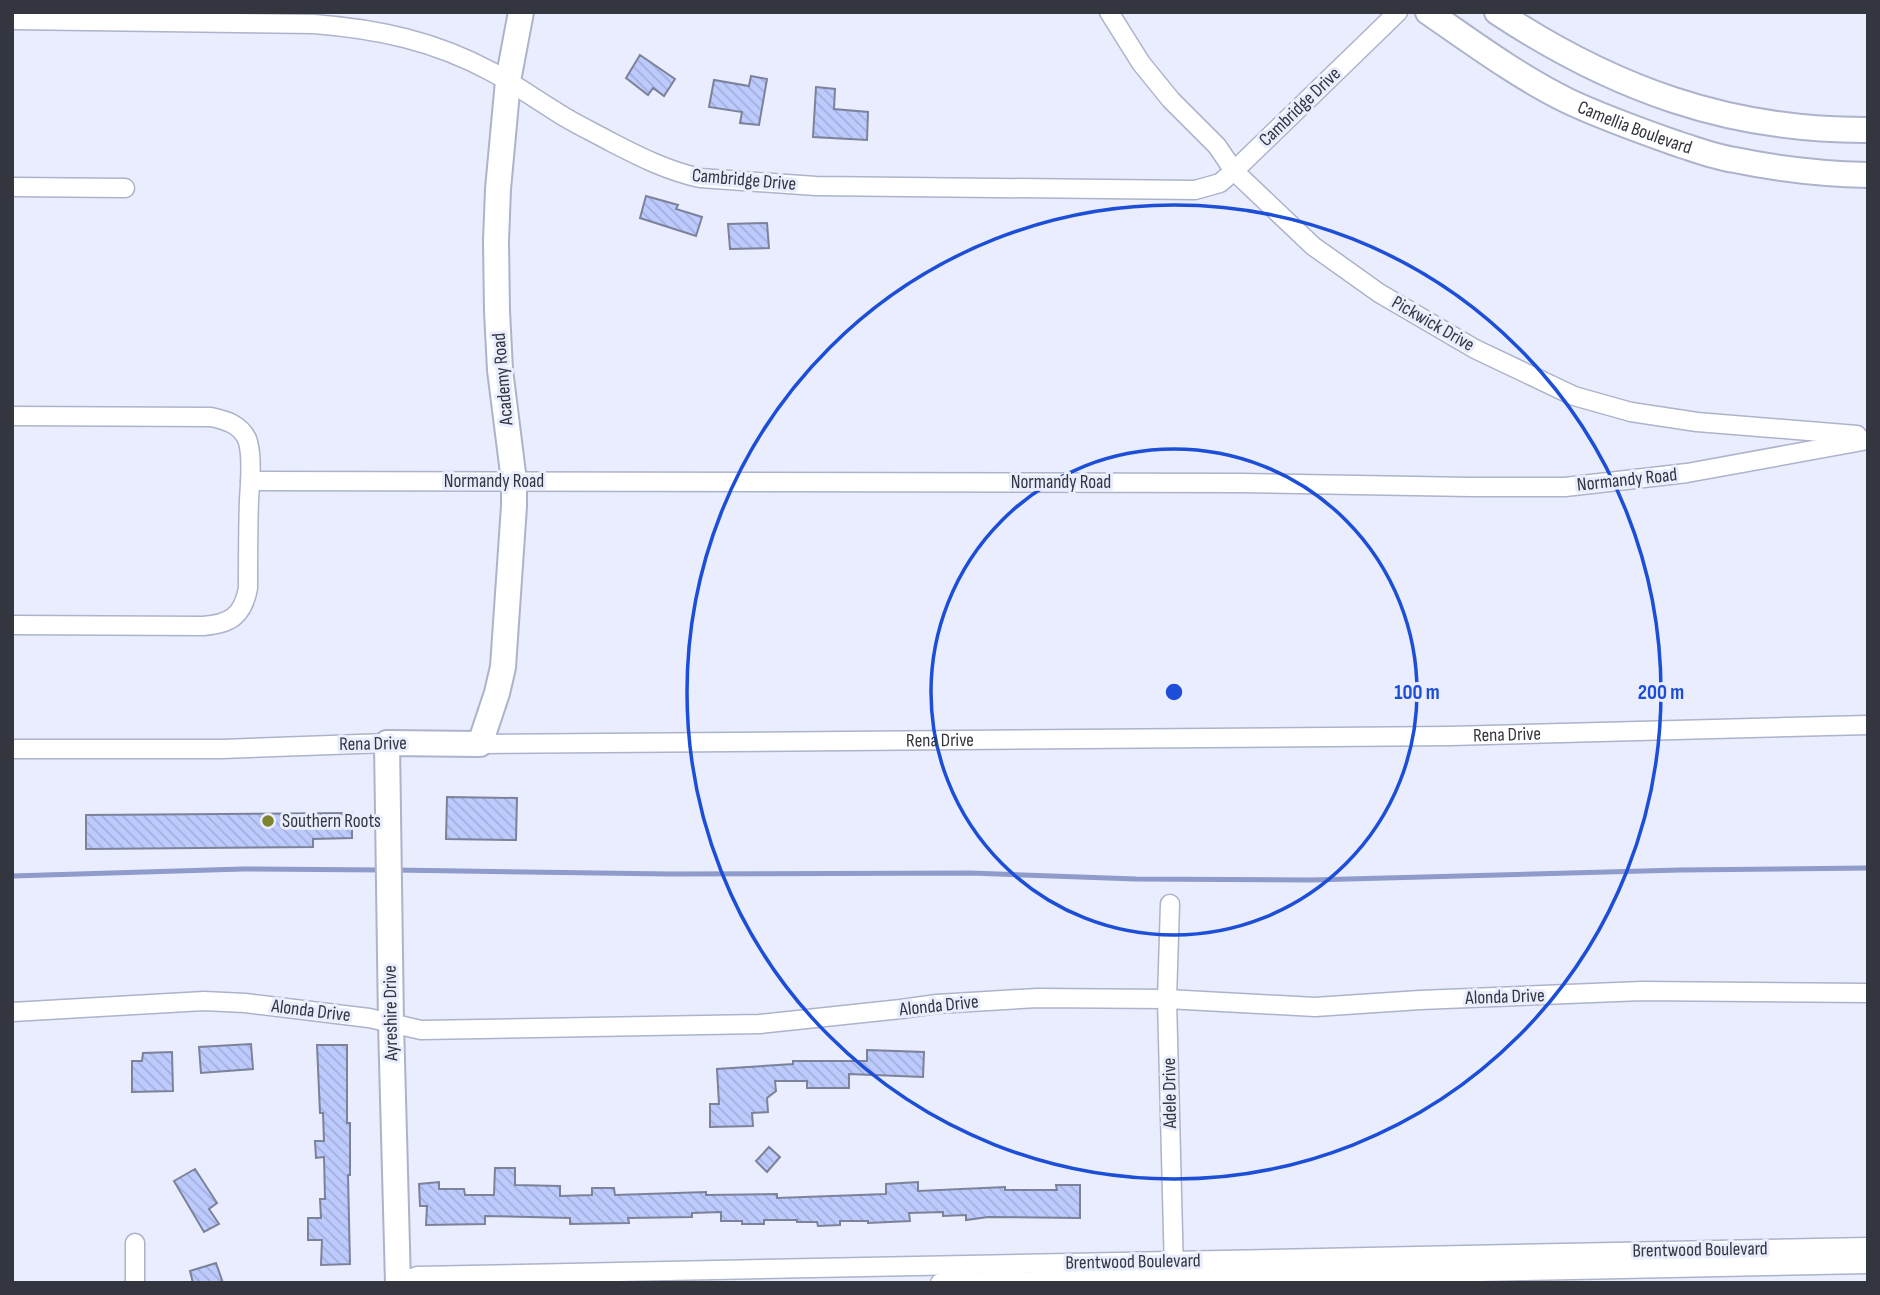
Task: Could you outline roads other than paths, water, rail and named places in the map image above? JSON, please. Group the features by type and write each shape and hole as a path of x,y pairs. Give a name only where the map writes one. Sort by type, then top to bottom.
{"street":[{"name":"Academy Road","path":"480,744 498,693 503,667 514,506 514,481 500,370 496,241 508,81 520,12"},
{"name":"Pickwick Drive","path":"1108,12 1141,63 1171,100 1217,146 1234,172 1313,246 1379,293 1475,349 1574,396 1631,412 1697,422 1868,438"},
{"name":"Cambridge Drive","path":"12,20 314,24 401,36 450,52 491,71 580,126 648,160 700,178 830,186 1195,190 1220,183 1234,172 1398,12"},
{"name":"Camellia Boulevard","path":"1428,12 1538,84 1622,124 1732,160 1786,168 1868,174"},
{"name":"Camellia Boulevard","path":"1497,12 1532,36 1574,59 1665,99 1768,124 1834,131 1868,130"},
{"path":"12,187 125,188"},
{"path":"12,416 211,417 226,421 237,426 246,438 250,481 248,588 246,601 236,616 223,623 203,626 12,625"},
{"name":"Normandy Road","path":"250,481 1226,483 1565,487 1687,473 1868,438"},
{"name":"Rena Drive","path":"12,749 222,748 387,743 1450,736 1868,725"},
{"name":"Ayreshire Drive","path":"387,743 391,1024 399,1283"},
{"name":"Adele Drive","path":"1170,904 1167,999 1174,1274"},
{"name":"Alonda Drive","path":"12,1012 204,1001 246,1003 369,1018 421,1030 760,1024 937,1004 1037,998 1167,999 1315,1007 1642,991 1868,993"},
{"path":"135,1243 135,1283"},
{"name":"Brentwood Boulevard","path":"940,1283 1868,1247"},
{"name":"Brentwood Boulevard","path":"399,1283 417,1276 1174,1274 1868,1264"}],"waterway":[{"path":"394,870 669,874 971,873 1136,879 1311,880 1868,868"},
{"path":"12,876 243,869 381,870"}],"place":[{"name":"Southern Roots","path":"268,821"}]}
